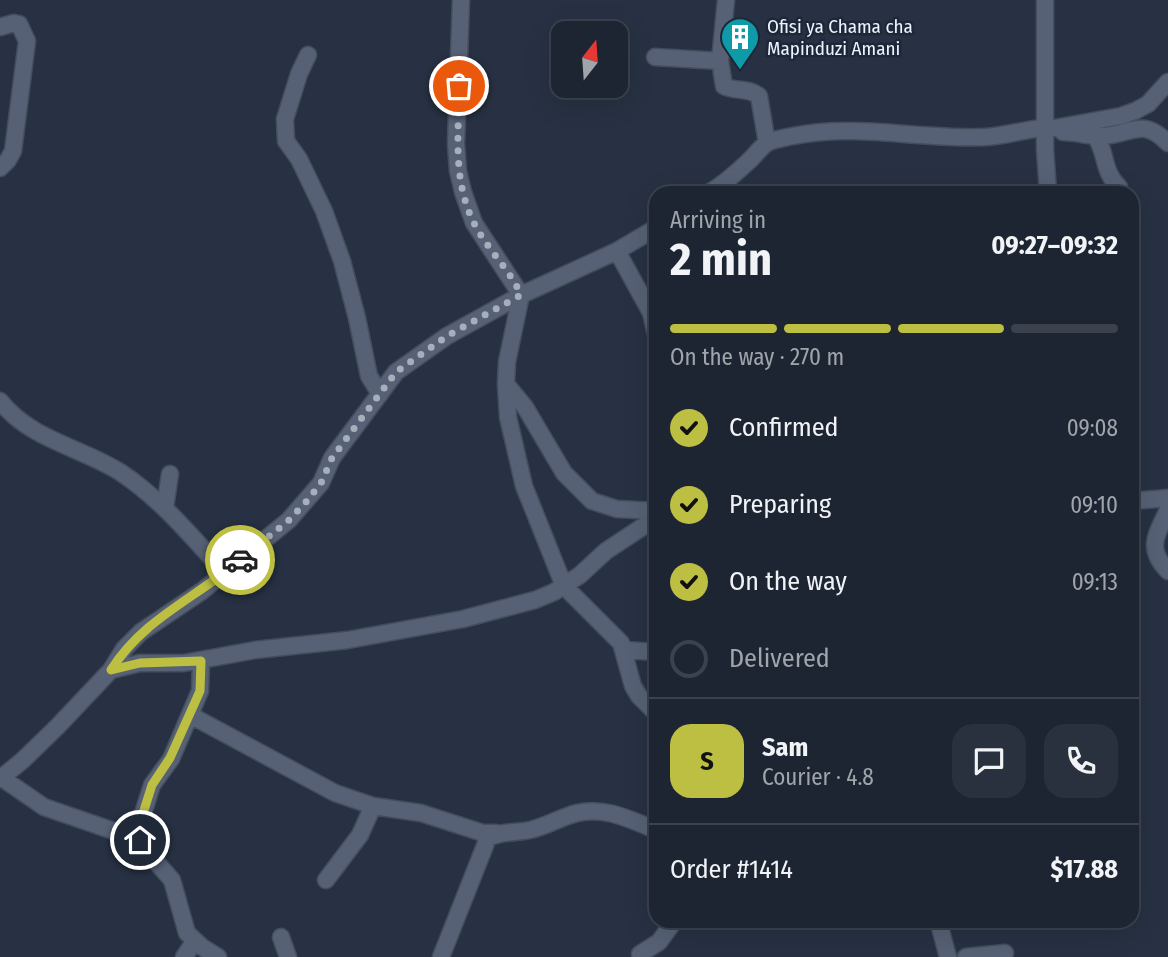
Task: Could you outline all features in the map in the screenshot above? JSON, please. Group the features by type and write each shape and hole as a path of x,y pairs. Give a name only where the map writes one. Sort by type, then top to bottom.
{"street":[{"path":"461,0 456,144 463,192 474,223 521,295 507,362 506,384 508,417 524,486 564,586 621,643 633,686 649,706"},
{"path":"726,0 720,61 724,86 747,89 759,96 767,143"},
{"path":"1045,0 1050,127 1048,186"},
{"path":"0,27 19,24 27,41 13,151 0,168"},
{"path":"308,55 285,119 286,141 299,159 324,211 357,318 369,376 380,394"},
{"path":"655,57 720,61"},
{"path":"734,186 767,143 812,132 835,130 985,137 1016,134 1121,116 1148,104 1168,82"},
{"path":"1050,127 1058,131 1105,136 1135,128 1148,128 1168,143"},
{"path":"1094,135 1101,147 1108,173 1118,186"},
{"path":"140,840 44,807 1,778 58,726 111,670 124,649 141,632 225,573 289,520 321,483 332,458 396,372 447,336 521,295 617,251 649,232"},
{"path":"617,251 649,309"},
{"path":"506,384 525,407 564,474 592,501 617,509 649,511"},
{"path":"0,401 24,426 104,462 165,507 225,573"},
{"path":"165,507 170,474"},
{"path":"1139,500 1168,498"},
{"path":"1168,510 1154,546 1158,559 1168,572"},
{"path":"111,670 140,663 201,661 255,650 348,640 463,619 535,600 564,586 606,551 649,523"},
{"path":"625,650 649,652"},
{"path":"201,661 201,687 170,758 152,785 139,826 143,848 172,880 187,933 194,942 219,957"},
{"path":"190,715 335,793 373,806 421,813 483,833 526,831 584,811 606,811 649,827"},
{"path":"326,880 359,835 373,806"},
{"path":"441,957 484,846 488,838 496,833"},
{"path":"640,954 659,942 669,928"},
{"path":"940,928 948,957"},
{"path":"281,937 288,957"},
{"path":"184,957 194,942"},
{"path":"966,957 1005,953"}],"way so far":[{"path":"240,560 289,520 306,502 321,483 332,458 396,372 447,336 521,295 493,256 474,223 463,192 456,144 459,86"}],"place":[{"name":"Ofisi ya Chama cha Mapinduzi Amani","path":"740,71"}],"route":[{"path":"140,840 139,826 152,785 170,758 200,691 201,661 140,663 111,670 124,649 141,632 202,591 240,560"}]}
